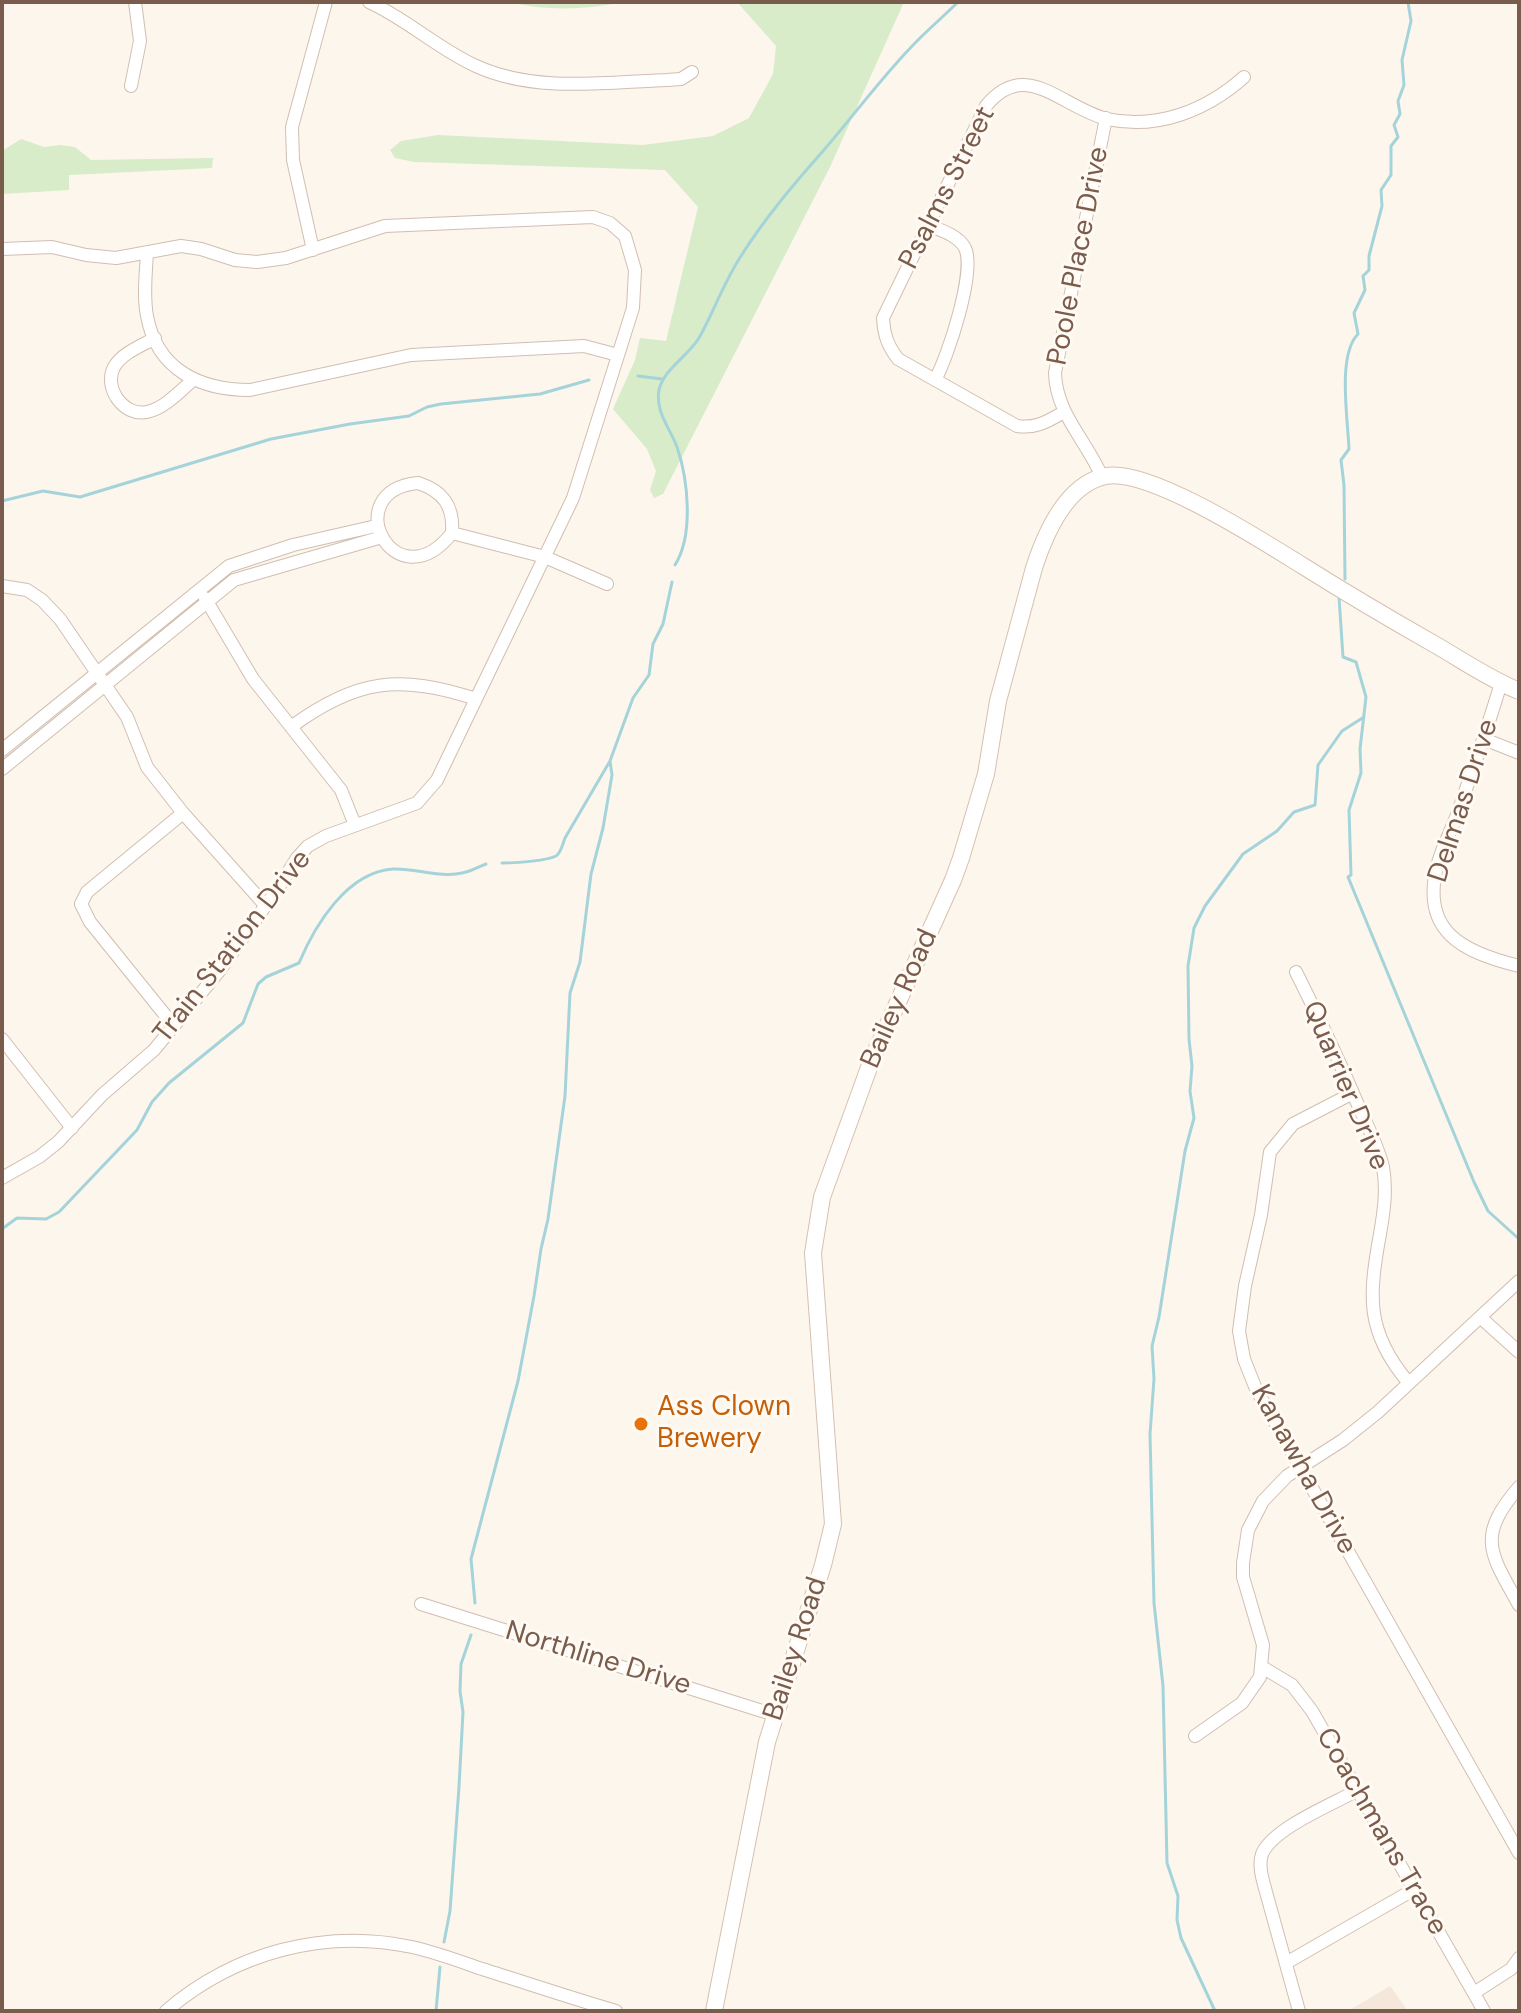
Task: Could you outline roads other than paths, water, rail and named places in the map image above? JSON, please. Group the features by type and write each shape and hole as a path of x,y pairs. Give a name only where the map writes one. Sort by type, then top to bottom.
{"street":[{"path":"131,86 140,41 135,2"},
{"path":"313,250 293,160 292,127 326,2"},
{"path":"369,2 464,60 504,77 558,84 681,79 692,72"},
{"name":"Psalms Street","path":"1064,412 1042,425 1028,428 1017,426 898,359 884,333 883,318 986,106 1005,88 1020,84 1034,86 1106,118 1129,121 1174,117 1199,109 1224,95 1244,77"},
{"name":"Poole Place Drive","path":"1102,477 1064,412 1058,397 1055,373 1106,118"},
{"name":"Train Station Drive","path":"2,249 52,247 116,258 181,246 235,260 257,262 286,258 385,226 593,217 610,223 625,236 635,270 633,308 573,498 437,780 417,803 308,846 220,970 154,1050 102,1095 72,1128 39,1157 2,1178"},
{"path":"928,225 964,246 968,265 951,348 935,380"},
{"path":"147,252 147,318 155,338 164,355 181,373 205,386 250,390 411,355 584,346 618,355"},
{"path":"155,338 125,355 113,368 111,386 118,402 129,410 144,413 159,407 193,380"},
{"path":"1102,477 1135,479 1216,513 1519,691"},
{"name":"Bailey Road","path":"714,2011 757,1788 775,1715 825,1560 833,1524 813,1253 821,1202 886,1024 953,880 986,774 999,699 1041,546 1065,506 1083,488 1102,477"},
{"path":"418,483 442,496 450,507 452,533 434,550 421,556 407,556 391,549 379,531 377,515 392,493 406,484 418,483"},
{"path":"2,750 229,566 293,545 379,531"},
{"path":"2,769 234,580 379,531"},
{"path":"452,533 545,557 607,584"},
{"path":"2,586 27,590 60,619 127,717 147,767 183,813 265,905"},
{"path":"199,589 253,679 341,790 355,825"},
{"name":"Delmas Drive","path":"1501,683 1484,739 1438,863 1434,900 1439,919 1465,949 1519,966"},
{"path":"291,727 330,701 377,686 436,686 476,699"},
{"path":"1484,739 1519,753"},
{"path":"174,1026 90,922 81,904 87,892 183,813"},
{"name":"Quarrier Drive","path":"1296,972 1376,1145 1386,1184 1371,1281 1371,1309 1384,1341 1408,1382"},
{"path":"2,1039 72,1128"},
{"name":"Kanawha Drive","path":"1353,1093 1293,1124 1270,1152 1239,1331 1244,1359 1256,1389 1519,1853"},
{"path":"1195,1736 1242,1703 1252,1691 1262,1667 1263,1645 1243,1577 1248,1530 1263,1501 1287,1476 1343,1440 1519,1281"},
{"path":"1480,1317 1519,1352"},
{"path":"1519,1487 1498,1514 1492,1530 1491,1548 1497,1566 1519,1605"},
{"name":"Northline Drive","path":"421,1604 775,1715"},
{"name":"Coachmans Trace","path":"1262,1667 1298,1691 1484,2011"},
{"path":"1299,2011 1261,1874 1262,1855 1281,1832 1358,1790"},
{"path":"1286,1963 1413,1890"},
{"path":"166,2011 201,1984 276,1950 331,1941 368,1941 412,1947 616,2011"},
{"path":"1474,1993 1501,1977 1519,1958"}],"waterway":[{"path":"675,565 685,538 686,490 677,447 659,406 661,383 699,338 735,266 790,189 893,66 958,2"},
{"path":"1345,579 1341,460 1349,449 1346,372 1352,344 1358,334 1354,313 1365,290 1363,276 1369,270 1369,256 1382,206 1381,190 1391,175 1391,146 1398,137 1394,125 1400,114 1398,101 1404,85 1402,60 1411,21 1408,2"},
{"path":"638,376 662,379"},
{"path":"2,501 43,491 80,497 271,439 409,416 441,404 540,394 589,380"},
{"path":"502,863 545,859 559,853 610,761 633,698 649,675 653,644 663,624 672,582"},
{"path":"1339,597 1343,657 1356,662 1366,697 1360,749 1361,773 1349,810 1351,875 1348,877 1474,1182 1488,1211 1519,1239"},
{"path":"1215,2011 1181,1938 1177,1920 1178,1896 1167,1863 1163,1686 1154,1603 1150,1434 1154,1379 1152,1346 1185,1151 1194,1118 1190,1091 1188,966 1194,928 1205,906 1243,854 1277,831 1294,812 1315,805 1318,765 1342,731 1364,717"},
{"path":"475,1603 471,1559 518,1381 548,1219 565,1096 570,993 580,962 591,874 612,775 610,761"},
{"path":"2,1229 17,1218 46,1219 59,1212 137,1130 152,1102 169,1083 243,1023 258,984 266,977 299,963 324,917 347,890 376,872 393,869 454,874 486,864"},
{"path":"444,1942 450,1911 459,1787 463,1712 461,1664 471,1635"},
{"path":"436,2011 440,1967"}],"place":[{"name":"Ass Clown Brewery","path":"641,1424"}]}
